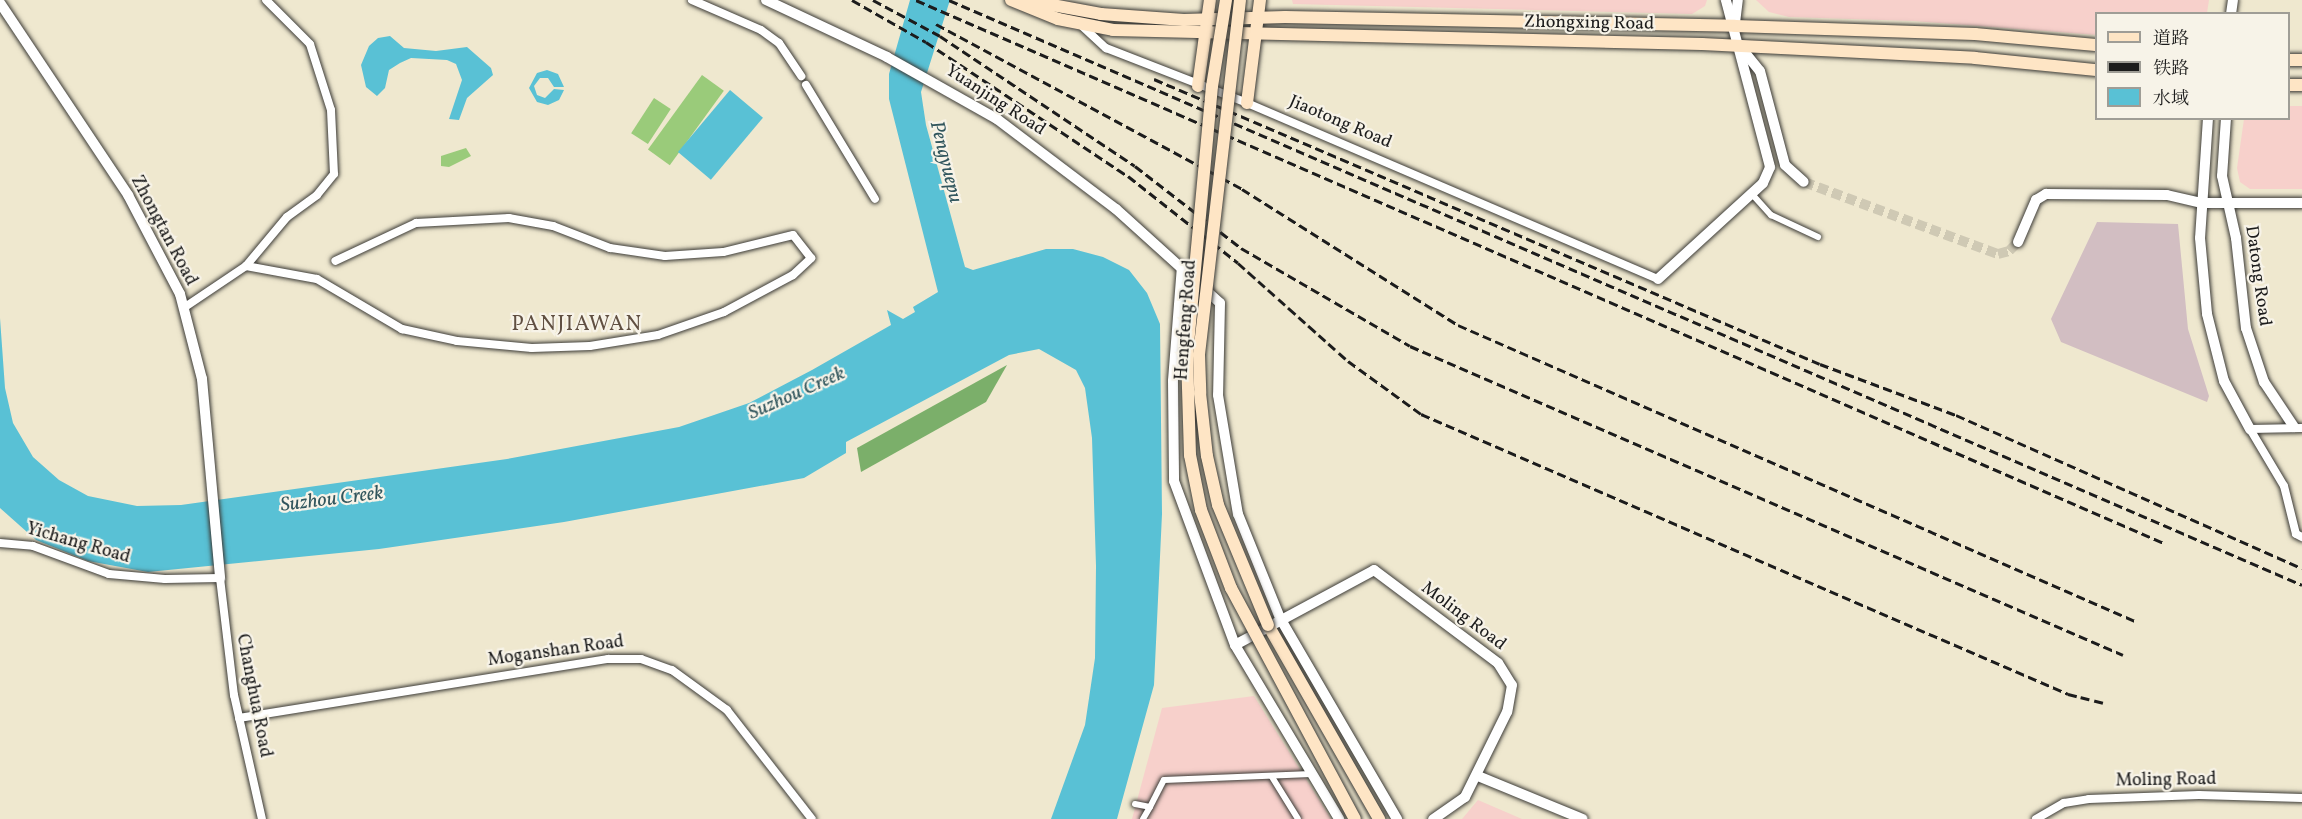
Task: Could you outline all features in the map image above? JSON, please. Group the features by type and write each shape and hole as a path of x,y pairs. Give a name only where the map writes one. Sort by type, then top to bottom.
{"main road":[{"name":"Jiaotong Road","path":"1011,0 1081,26"},
{"name":"Zhongxing Road","path":"1025,0 1083,11 1207,19 1735,26 1975,34 2095,45"},
{"path":"1198,86 1210,0"},
{"name":"Hengfeng Road","path":"1226,0 1212,86 1187,354 1190,455 1201,510 1231,588 1355,819"},
{"name":"Hengfeng Road","path":"1240,0 1199,355 1207,456 1218,505 1258,606 1379,819"},
{"path":"1247,103 1260,0"},
{"name":"Zhongxing Road","path":"1081,26 1204,35 1255,34 1740,47 1975,58 2095,70"}],"street":[{"path":"184,307 246,266 287,217 317,195 334,174 331,110 310,44 266,0"},
{"path":"692,0 761,30 779,43 801,76"},
{"name":"Yuanjing Road","path":"766,0 927,78 1033,145 1182,266 1220,303 1218,395 1232,494 1280,618 1397,819"},
{"path":"1658,279 1762,183 1770,167 1735,26 1726,0"},
{"path":"1735,26 1738,0"},
{"name":"Zhongtan Road","path":"0,3 141,217 184,307 201,371 219,574"},
{"name":"Jiaotong Road","path":"1081,26 1106,48 1198,86 1247,103 1658,279"},
{"path":"1740,47 1760,71 1785,165 1804,182"},
{"path":"806,85 875,199"},
{"path":"2208,120 2200,238 2210,334 2229,393 2284,486 2295,534 2302,537"},
{"name":"Datong Road","path":"2226,120 2222,176 2250,343 2264,382 2298,428"},
{"path":"1751,193 1771,215 1818,237"},
{"path":"2018,242 2036,200 2046,194 2167,195 2202,203 2302,203"},
{"path":"246,266 317,279 402,329 457,341 532,348 590,346 658,335 724,312 793,275 811,258 792,236 723,252 665,256 610,248 542,223 509,219 416,223 335,261"},
{"path":"1182,266 1173,381 1174,481 1235,645 1339,819"},
{"path":"2250,429 2298,428 2302,438"},
{"name":"Yichang Road","path":"0,543 33,546 109,574 165,579 219,574"},
{"name":"Moling Road","path":"1235,645 1280,618 1374,570 1498,663 1510,677 1512,699 1478,776"},
{"name":"Changhua Road","path":"219,574 239,718 262,819"},
{"name":"Moganshan Road","path":"239,718 608,659 641,659 672,670 727,710 812,819"},
{"path":"1143,819 1164,780 1311,774"},
{"path":"1433,819 1465,797 1478,776 1583,819"},
{"path":"1272,777 1298,819"},
{"name":"Moling Road","path":"2036,819 2064,803 2089,799 2199,795 2302,798"},
{"path":"1135,804 1150,807"}],"shaded area":[{"path":"1292,0 1707,0 1705,6 1692,14 1293,4"},
{"path":"1756,0 2209,0 2207,12 2095,12 2095,35 1913,21 1789,17 1769,12"},
{"path":"2290,106 2302,106 2302,189 2250,189 2240,182 2237,168 2244,120 2290,120"},
{"path":"2097,222 2178,224 2188,329 2209,396 2207,402 2061,342 2051,319"},
{"path":"1254,696 1331,819 1132,819 1162,708"},
{"path":"1478,800 1522,819 1462,819"}],"green space":[{"path":"702,75 724,91 670,165 648,149"},
{"path":"654,98 671,109 648,144 631,133"},
{"path":"466,148 471,156 449,167 441,166 441,156"},
{"path":"1007,365 986,402 861,472 857,448"}],"water":[{"name":"Suzhou Creek","path":"910,0 950,0 921,92 926,125 965,267 973,270 1046,249 1073,249 1103,257 1129,270 1147,293 1160,324 1162,514 1154,685 1117,819 1051,819 1085,725 1095,658 1096,566 1092,438 1085,388 1076,370 1039,349 1009,355 846,442 846,453 804,478 564,522 379,549 148,572 88,561 36,540 0,508 0,318 5,388 13,423 33,457 59,480 88,496 137,506 181,505 507,459 679,427 749,403 812,370 891,325 887,310 903,319 915,312 913,307 938,292 889,99 889,74"},
{"path":"390,36 404,48 436,51 467,47 491,68 493,75 467,98 459,120 449,119 462,80 456,64 447,60 411,58 400,63 389,70 385,88 377,96 366,87 361,65 369,46 378,38"},
{"path":"547,70 558,74 564,87 554,87 548,78 540,78 534,86 537,95 545,98 554,89 564,90 559,100 548,105 537,102 529,88 537,73"},
{"path":"730,90 763,118 711,180 678,152"}],"tunnel":[{"path":"1804,182 1998,254 2009,251 2018,242"}],"railway":[{"path":"852,0 926,42 1128,176 1238,263 1348,361 1421,414 2068,694 2105,703"},
{"path":"873,0 940,36 1135,166 1241,248 1410,346 2123,655"},
{"path":"916,0 2166,544"},
{"path":"949,0 2302,585"},
{"path":"936,24 1242,189 1458,325 2137,622"},
{"path":"1154,79 1820,364 1956,415 2302,568"}],"district":[{"name":"PANJIAWAN","path":"577,325"}],"water label":[{"name":"Pengyuepu","path":"945,162"}]}
